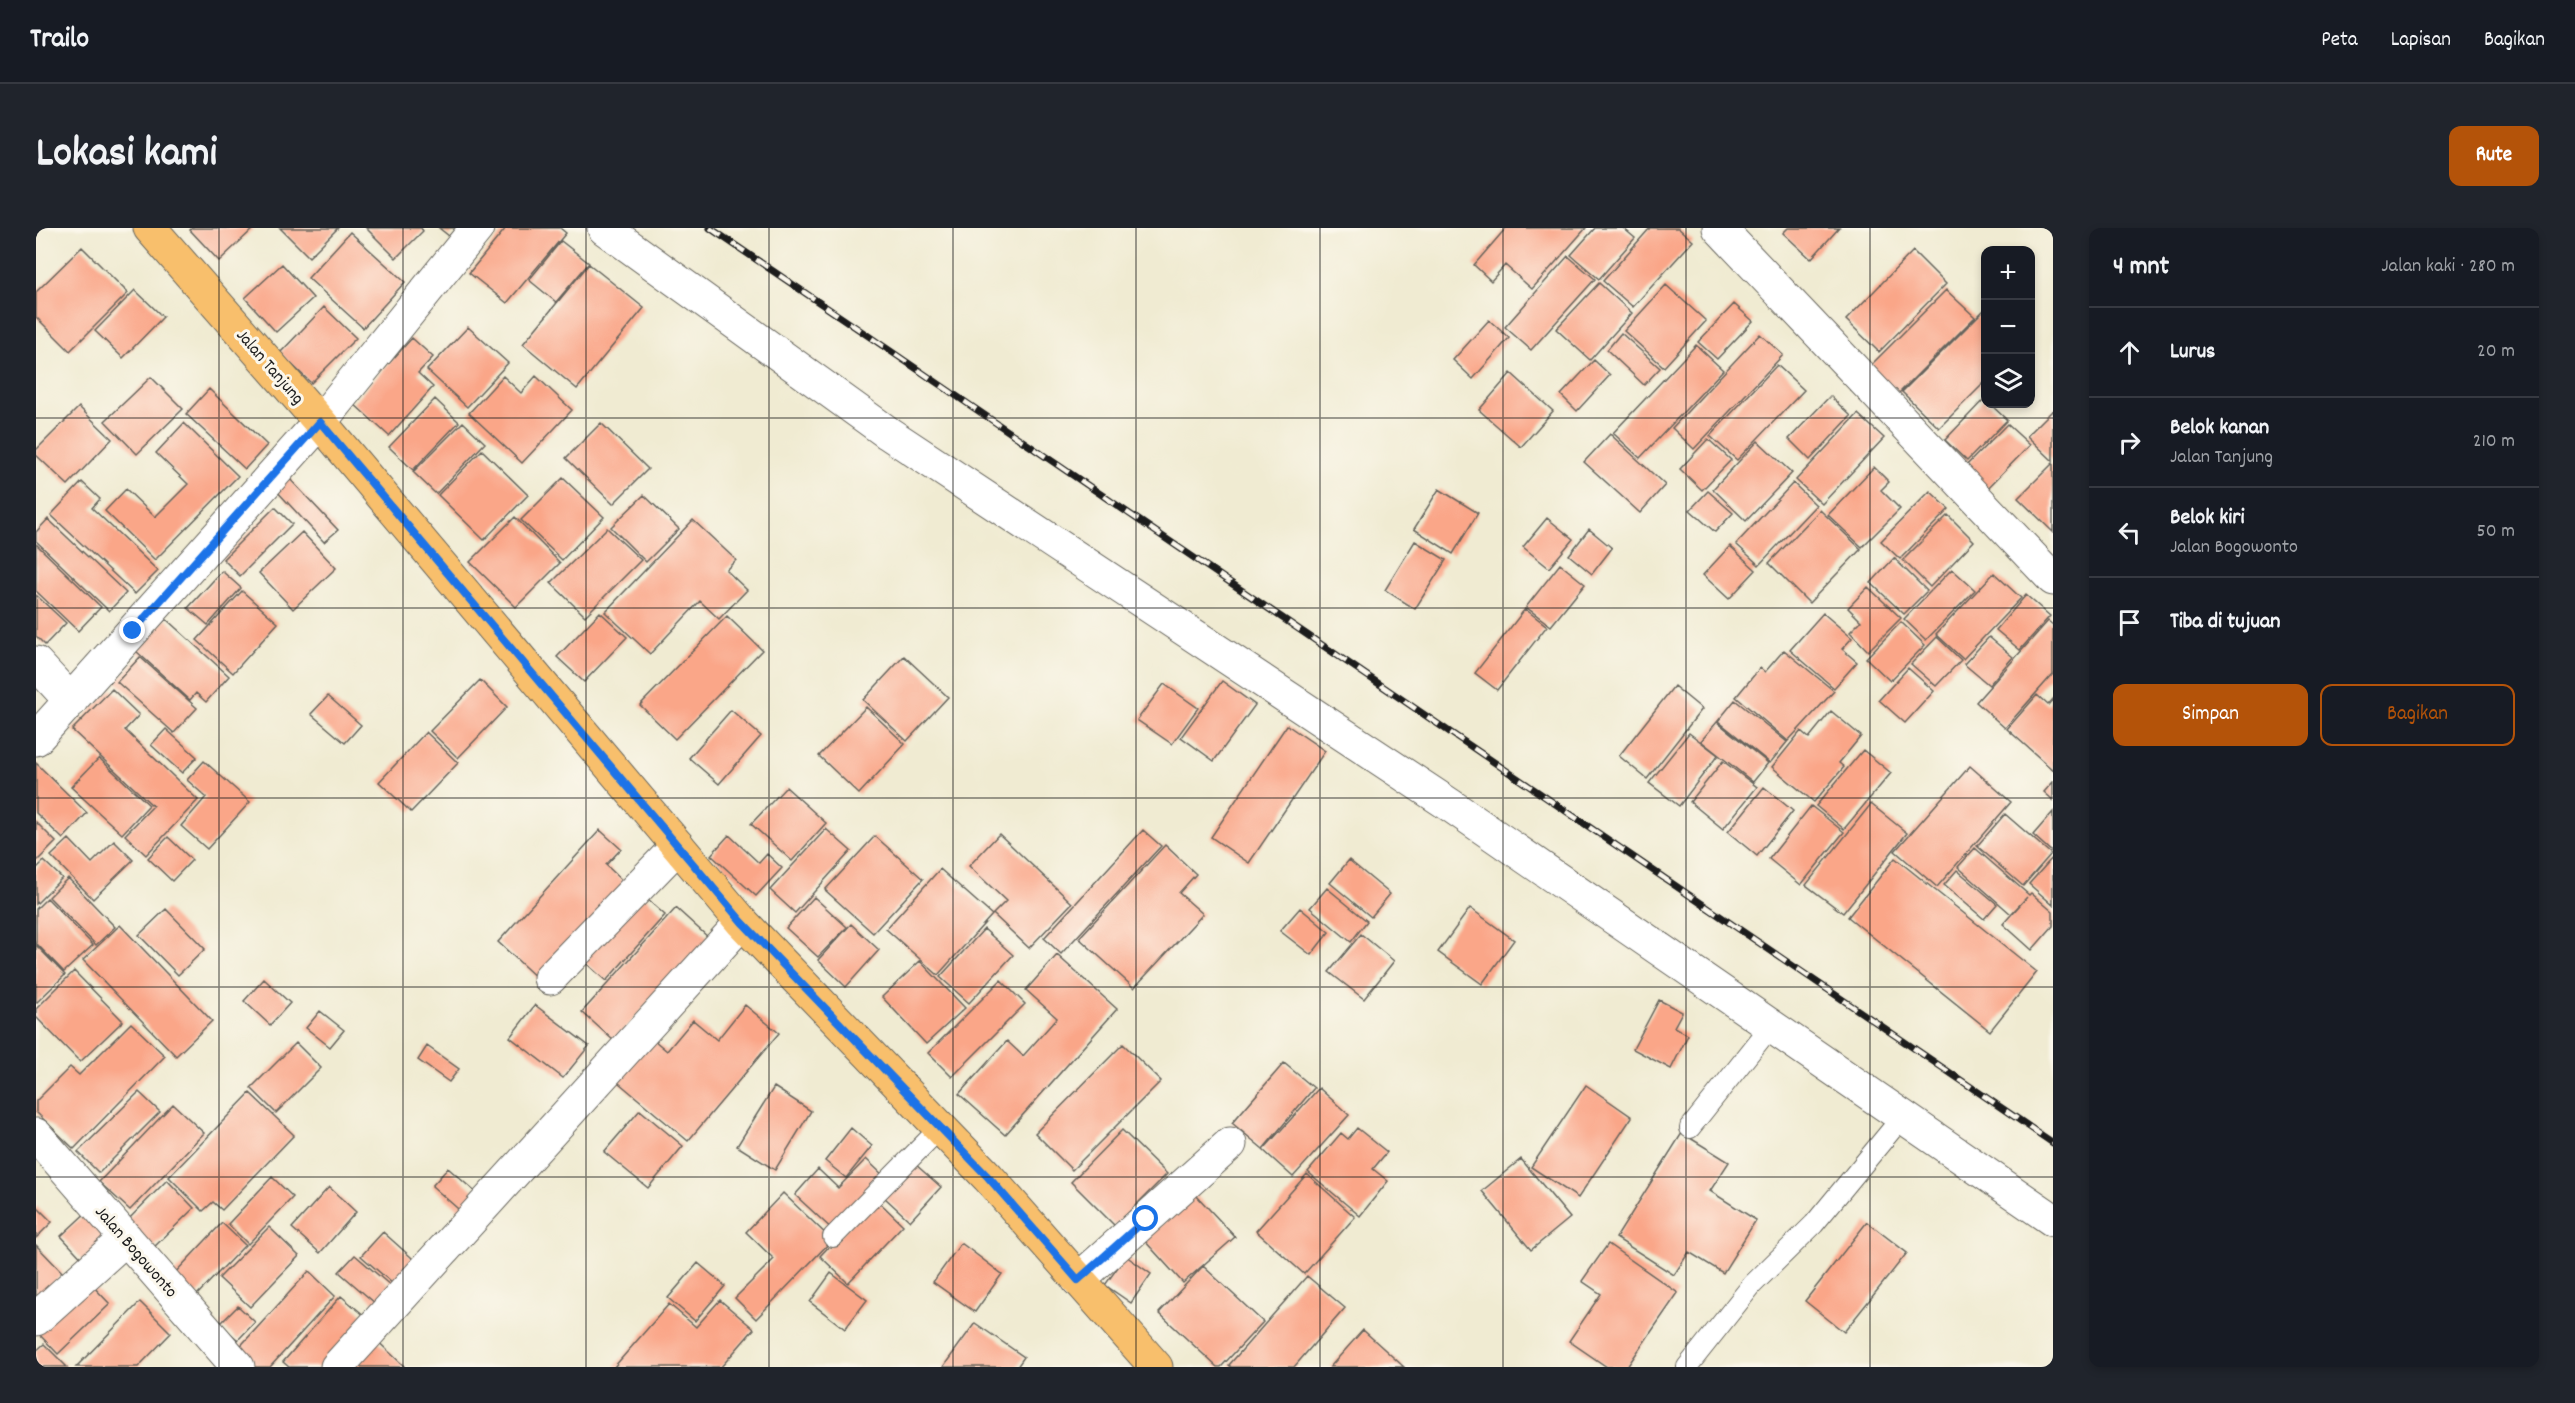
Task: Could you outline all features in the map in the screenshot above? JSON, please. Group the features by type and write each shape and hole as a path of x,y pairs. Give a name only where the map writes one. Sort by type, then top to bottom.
{"main road":[{"name":"Jalan Tanjung","path":"150,228 320,422 742,922 988,1177 1156,1367"}],"street":[{"path":"36,739 320,422 477,228"},
{"path":"603,228 888,433 1440,798 2053,1220"},
{"path":"1719,228 2053,579"},
{"path":"36,663 71,701"},
{"path":"550,978 678,846"},
{"path":"337,1367 742,922"},
{"name":"Jalan Bogowonto","path":"36,1135 238,1367"},
{"path":"1078,1280 1230,1144"},
{"path":"36,1319 126,1238"}],"lane":[{"path":"1690,1128 1771,1026"},
{"path":"1687,1367 1752,1285 1814,1224 1903,1116"},
{"path":"833,1237 940,1128"}],"building":[{"path":"192,228 254,228 219,261 190,230"},
{"path":"280,228 338,228 309,257"},
{"path":"366,228 421,228 423,231 396,258"},
{"path":"439,228 456,228 449,236"},
{"path":"506,228 560,228 566,233 507,303 469,273"},
{"path":"1506,228 1586,228 1532,289 1505,265 1491,281 1474,265"},
{"path":"1595,228 1623,228 1635,238 1599,279 1571,255"},
{"path":"1650,228 1678,228 1693,241 1633,307 1603,281"},
{"path":"1788,228 1839,228 1811,259 1783,233"},
{"path":"350,232 405,282 363,328 308,278"},
{"path":"561,241 589,263 556,302 529,280"},
{"path":"82,247 128,293 70,351 36,317 36,292"},
{"path":"1913,251 1946,284 1879,352 1846,320"},
{"path":"1568,256 1595,279 1531,350 1505,327"},
{"path":"282,264 313,298 276,332 245,298"},
{"path":"589,264 644,308 577,389 523,344"},
{"path":"1599,283 1632,313 1590,360 1556,329"},
{"path":"1666,285 1706,321 1664,367 1624,331"},
{"path":"135,290 163,317 123,358 95,331"},
{"path":"1946,290 1975,317 1889,403 1861,375"},
{"path":"1734,304 1753,321 1717,359 1698,342"},
{"path":"324,307 356,338 311,383 280,353"},
{"path":"1981,313 1981,386 1939,428 1902,392"},
{"path":"1489,320 1509,338 1473,379 1453,360"},
{"path":"468,327 508,363 467,407 427,370"},
{"path":"1621,333 1660,368 1644,385 1607,350"},
{"path":"1760,334 1783,355 1694,449 1672,428"},
{"path":"412,338 433,357 418,373 433,387 389,436 353,403"},
{"path":"1696,345 1723,370 1640,458 1613,433"},
{"path":"1594,360 1610,375 1577,411 1561,395"},
{"path":"1777,365 1804,390 1737,460 1710,436"},
{"path":"1511,373 1553,411 1521,447 1479,410"},
{"path":"503,376 521,393 536,376 572,410 522,463 469,413"},
{"path":"151,377 183,409 137,454 105,421"},
{"path":"209,389 267,445 245,469 186,414"},
{"path":"1830,396 1851,416 1810,460 1789,439"},
{"path":"435,399 459,422 413,470 389,447"},
{"path":"1981,402 1981,408 1994,408 2007,420 1967,461 1945,440"},
{"path":"79,407 112,439 68,485 36,455 36,450"},
{"path":"2053,410 2053,461 2027,436"},
{"path":"1858,414 1884,438 1822,504 1796,480"},
{"path":"463,422 485,443 436,494 413,472"},
{"path":"184,423 238,476 155,560 105,511 126,489 155,517 188,484 156,453"},
{"path":"601,423 648,469 613,504 566,458"},
{"path":"2007,424 2030,445 1982,494 1959,473"},
{"path":"1610,434 1665,485 1640,513 1584,462"},
{"path":"1708,439 1731,460 1702,490 1680,469"},
{"path":"1758,441 1792,473 1746,521 1713,489"},
{"path":"482,450 528,495 484,540 438,495"},
{"path":"2053,463 2053,532 2018,498"},
{"path":"1874,467 1889,482 1881,490 1900,509 1862,547 1828,515"},
{"path":"288,477 338,530 324,542 275,489"},
{"path":"563,478 604,517 562,560 521,520"},
{"path":"82,482 100,499 92,508 158,571 135,594 51,515"},
{"path":"1793,483 1816,505 1759,565 1736,544"},
{"path":"1439,489 1478,513 1453,554 1414,529"},
{"path":"1708,491 1733,513 1715,532 1690,510"},
{"path":"1930,491 1949,509 1900,559 1881,541"},
{"path":"644,495 679,529 646,562 611,527"},
{"path":"275,507 292,524 240,576 223,559"},
{"path":"1820,510 1861,549 1809,603 1769,563"},
{"path":"1948,515 1974,541 1930,587 1903,560"},
{"path":"515,517 560,563 516,607 470,562"},
{"path":"1547,518 1573,539 1549,568 1523,547"},
{"path":"48,519 126,593 109,611 36,541 36,532"},
{"path":"693,520 736,560 726,570 747,590 719,619 700,601 650,654 605,612"},
{"path":"607,528 641,560 585,616 551,583"},
{"path":"1589,529 1612,548 1592,574 1569,555"},
{"path":"302,532 336,568 293,609 259,573"},
{"path":"1415,541 1446,560 1415,609 1385,590"},
{"path":"36,544 101,607 78,631 36,591"},
{"path":"1730,546 1756,570 1729,599 1703,575"},
{"path":"1894,558 1927,591 1904,614 1871,583"},
{"path":"1560,564 1585,584 1551,626 1526,607"},
{"path":"1952,569 1975,590 1926,640 1904,619"},
{"path":"222,571 241,588 208,625 188,608"},
{"path":"1994,573 2021,598 1963,659 1936,634"},
{"path":"1868,587 1901,618 1868,651 1850,632 1861,621 1848,608"},
{"path":"242,591 278,623 233,673 197,640"},
{"path":"36,595 66,623 45,645 36,636"},
{"path":"2026,595 2050,616 2020,650 1996,630"},
{"path":"1525,609 1547,626 1497,690 1475,673"},
{"path":"600,612 627,637 584,682 557,657"},
{"path":"1823,613 1852,638 1842,649 1857,662 1834,688 1790,650"},
{"path":"727,616 762,650 675,739 640,705"},
{"path":"166,619 229,676 206,702 196,693 190,700 136,651"},
{"path":"2048,621 2053,625 2053,674 2005,728 1976,702"},
{"path":"1901,622 1925,645 1890,681 1866,658"},
{"path":"1937,637 1961,660 1936,686 1911,664"},
{"path":"1989,637 2013,657 1989,685 1964,664"},
{"path":"1784,650 1834,691 1788,741 1736,697 1760,668 1765,672"},
{"path":"904,656 948,697 907,741 863,700"},
{"path":"140,657 197,708 174,733 117,682"},
{"path":"1908,668 1934,691 1905,723 1879,700"},
{"path":"480,680 507,707 458,758 430,731"},
{"path":"1222,681 1255,705 1214,761 1181,737"},
{"path":"1164,684 1198,708 1172,744 1137,720"},
{"path":"1674,686 1702,709 1647,779 1619,756"},
{"path":"112,689 139,715 125,730 198,800 146,855 125,835 153,806 72,730"},
{"path":"2037,695 2048,705 2053,699 2053,770 2007,729"},
{"path":"328,696 361,725 345,743 311,714"},
{"path":"1735,700 1787,742 1770,763 1718,721"},
{"path":"866,707 905,744 859,794 819,756"},
{"path":"731,710 761,736 719,784 689,758"},
{"path":"1831,711 1861,736 1839,763 1844,767 1814,802 1772,767 1801,731 1809,738"},
{"path":"1717,722 1768,763 1753,782 1701,741"},
{"path":"1287,725 1325,751 1249,863 1211,837"},
{"path":"166,729 197,757 182,773 151,745"},
{"path":"426,732 458,763 411,812 379,782"},
{"path":"1689,733 1718,755 1679,806 1649,783"},
{"path":"1863,750 1891,773 1844,829 1816,806"},
{"path":"99,758 149,805 122,834 71,787"},
{"path":"204,761 250,802 207,849 181,826 206,797 187,780"},
{"path":"1723,761 1757,787 1723,829 1690,802"},
{"path":"36,763 87,813 63,839 36,813"},
{"path":"1970,766 2011,802 1937,887 1895,851"},
{"path":"2053,782 2053,800 2044,792"},
{"path":"786,787 826,823 792,861 751,824"},
{"path":"1764,787 1793,811 1757,856 1728,832"},
{"path":"1871,804 1907,833 1843,913 1806,885"},
{"path":"1811,806 1844,832 1801,885 1769,859"},
{"path":"2053,812 2053,853 2033,835"},
{"path":"2005,814 2051,854 2023,886 1977,846"},
{"path":"36,822 56,842 36,862"},
{"path":"826,829 851,851 795,913 770,890"},
{"path":"600,830 621,849 606,865 626,884 539,980 498,942"},
{"path":"1143,830 1161,846 1061,954 1044,938"},
{"path":"999,834 1072,903 1029,948 993,914 1006,901 969,866"},
{"path":"729,835 759,863 767,854 782,868 756,896 711,855"},
{"path":"875,836 923,879 873,933 825,890"},
{"path":"168,837 192,860 172,881 148,858"},
{"path":"69,839 92,863 114,841 133,860 93,899 51,856"},
{"path":"1165,845 1196,874 1179,893 1203,914 1134,988 1079,938"},
{"path":"1975,848 2029,895 2031,893 2053,912 2053,926 2032,950 2003,924 2027,897 2011,914 1958,867"},
{"path":"2053,857 2053,905 2029,884"},
{"path":"1895,858 2037,972 1990,1031 1848,917"},
{"path":"1349,860 1390,894 1371,917 1330,883"},
{"path":"44,861 62,878 36,904 36,869"},
{"path":"940,869 992,915 938,975 886,929"},
{"path":"1957,870 1997,904 1984,919 1944,885"},
{"path":"68,878 115,927 96,945 49,897"},
{"path":"1327,888 1367,921 1351,942 1310,908"},
{"path":"639,892 665,915 606,981 579,957"},
{"path":"814,897 847,927 818,957 786,928"},
{"path":"47,898 93,945 64,972 36,943 36,909"},
{"path":"676,908 709,938 614,1041 582,1012"},
{"path":"1300,908 1329,932 1311,955 1280,931"},
{"path":"1470,908 1514,940 1482,984 1438,952"},
{"path":"166,909 205,949 178,975 139,935"},
{"path":"851,924 879,950 846,987 818,960"},
{"path":"120,925 212,1021 176,1056 83,960"},
{"path":"984,929 1013,955 969,1003 940,977"},
{"path":"1361,934 1394,961 1364,999 1329,972"},
{"path":"36,945 65,975 36,1003"},
{"path":"1057,955 1117,1009 1005,1135 959,1094 1007,1041 1023,1056 1057,1018 1026,990"},
{"path":"920,961 965,1008 926,1044 882,997"},
{"path":"74,971 123,1021 80,1062 36,1017 36,1009"},
{"path":"264,979 290,1003 270,1025 244,1001"},
{"path":"1001,980 1025,1004 952,1077 928,1053"},
{"path":"1659,1000 1682,1012 1674,1027 1688,1035 1671,1069 1633,1049"},
{"path":"535,1005 589,1046 563,1078 510,1037"},
{"path":"745,1005 779,1033 688,1141 613,1078 648,1035 667,1051 693,1020 717,1040"},
{"path":"320,1011 344,1030 330,1047 306,1028"},
{"path":"131,1023 165,1056 74,1149 36,1112 36,1101 70,1067 79,1075"},
{"path":"296,1043 321,1068 276,1113 251,1088"},
{"path":"1123,1044 1161,1081 1072,1170 1035,1133"},
{"path":"427,1046 459,1069 449,1082 418,1060"},
{"path":"1284,1063 1314,1088 1263,1149 1232,1123"},
{"path":"1586,1085 1632,1117 1578,1198 1531,1167"},
{"path":"774,1087 811,1111 775,1170 737,1146"},
{"path":"1319,1088 1349,1115 1293,1177 1263,1150"},
{"path":"139,1092 160,1112 99,1173 78,1152"},
{"path":"250,1093 294,1135 222,1210 213,1202 203,1211 169,1177"},
{"path":"173,1104 204,1133 130,1210 99,1182"},
{"path":"640,1110 683,1146 648,1188 604,1152"},
{"path":"851,1128 872,1146 846,1178 825,1161"},
{"path":"1357,1128 1387,1152 1373,1169 1388,1181 1360,1216 1308,1172 1341,1133 1348,1139"},
{"path":"1122,1130 1167,1174 1115,1226 1071,1182"},
{"path":"1682,1133 1729,1162 1710,1191 1756,1220 1723,1273 1689,1252 1674,1275 1616,1238"},
{"path":"866,1159 886,1178 835,1232 795,1195 818,1169 838,1188"},
{"path":"1521,1159 1570,1218 1531,1250 1482,1191"},
{"path":"915,1164 941,1187 910,1221 884,1197"},
{"path":"448,1168 481,1197 465,1215 432,1186"},
{"path":"1307,1174 1355,1217 1304,1274 1256,1231"},
{"path":"272,1177 293,1197 248,1244 228,1224"},
{"path":"167,1180 194,1208 150,1251 123,1225"},
{"path":"329,1187 356,1212 320,1253 292,1228"},
{"path":"783,1193 832,1240 756,1319 735,1298 774,1259 746,1232"},
{"path":"1195,1194 1235,1237 1183,1283 1144,1240"},
{"path":"875,1198 903,1225 848,1283 820,1256"},
{"path":"36,1206 52,1222 36,1238"},
{"path":"90,1209 116,1236 87,1264 61,1236"},
{"path":"1867,1222 1907,1253 1844,1332 1805,1301"},
{"path":"222,1223 245,1245 194,1298 172,1276"},
{"path":"269,1227 299,1256 250,1307 219,1278"},
{"path":"383,1232 421,1266 400,1290 361,1256"},
{"path":"961,1243 1002,1274 975,1312 933,1282"},
{"path":"1608,1244 1678,1293 1627,1367 1607,1367 1569,1341 1601,1294 1582,1281"},
{"path":"36,1245 63,1273 36,1300"},
{"path":"355,1255 399,1293 383,1310 339,1272"},
{"path":"1126,1256 1151,1274 1131,1303 1105,1285"},
{"path":"698,1263 725,1286 695,1321 668,1298"},
{"path":"1203,1266 1263,1322 1221,1367 1217,1367 1159,1313"},
{"path":"309,1271 335,1296 270,1367 250,1367 234,1353"},
{"path":"831,1273 867,1300 845,1329 810,1302"},
{"path":"1307,1276 1345,1308 1294,1367 1231,1367 1229,1365"},
{"path":"87,1280 110,1304 58,1354 36,1331"},
{"path":"341,1296 371,1321 331,1367 289,1367 283,1362"},
{"path":"720,1300 754,1329 721,1367 614,1367 669,1304 696,1327"},
{"path":"140,1302 171,1333 138,1367 76,1367"},
{"path":"238,1306 255,1322 238,1340 220,1324"},
{"path":"975,1323 1024,1357 1017,1367 943,1367"},
{"path":"1363,1330 1404,1367 1330,1367"},
{"path":"371,1335 404,1366 342,1367"},
{"path":"44,1344 67,1367 36,1367 36,1351"}],"railway":[{"path":"710,228 2053,1143"}],"route":[{"path":"133,631 320,422 742,922 988,1177 1078,1280 1146,1219"}]}
